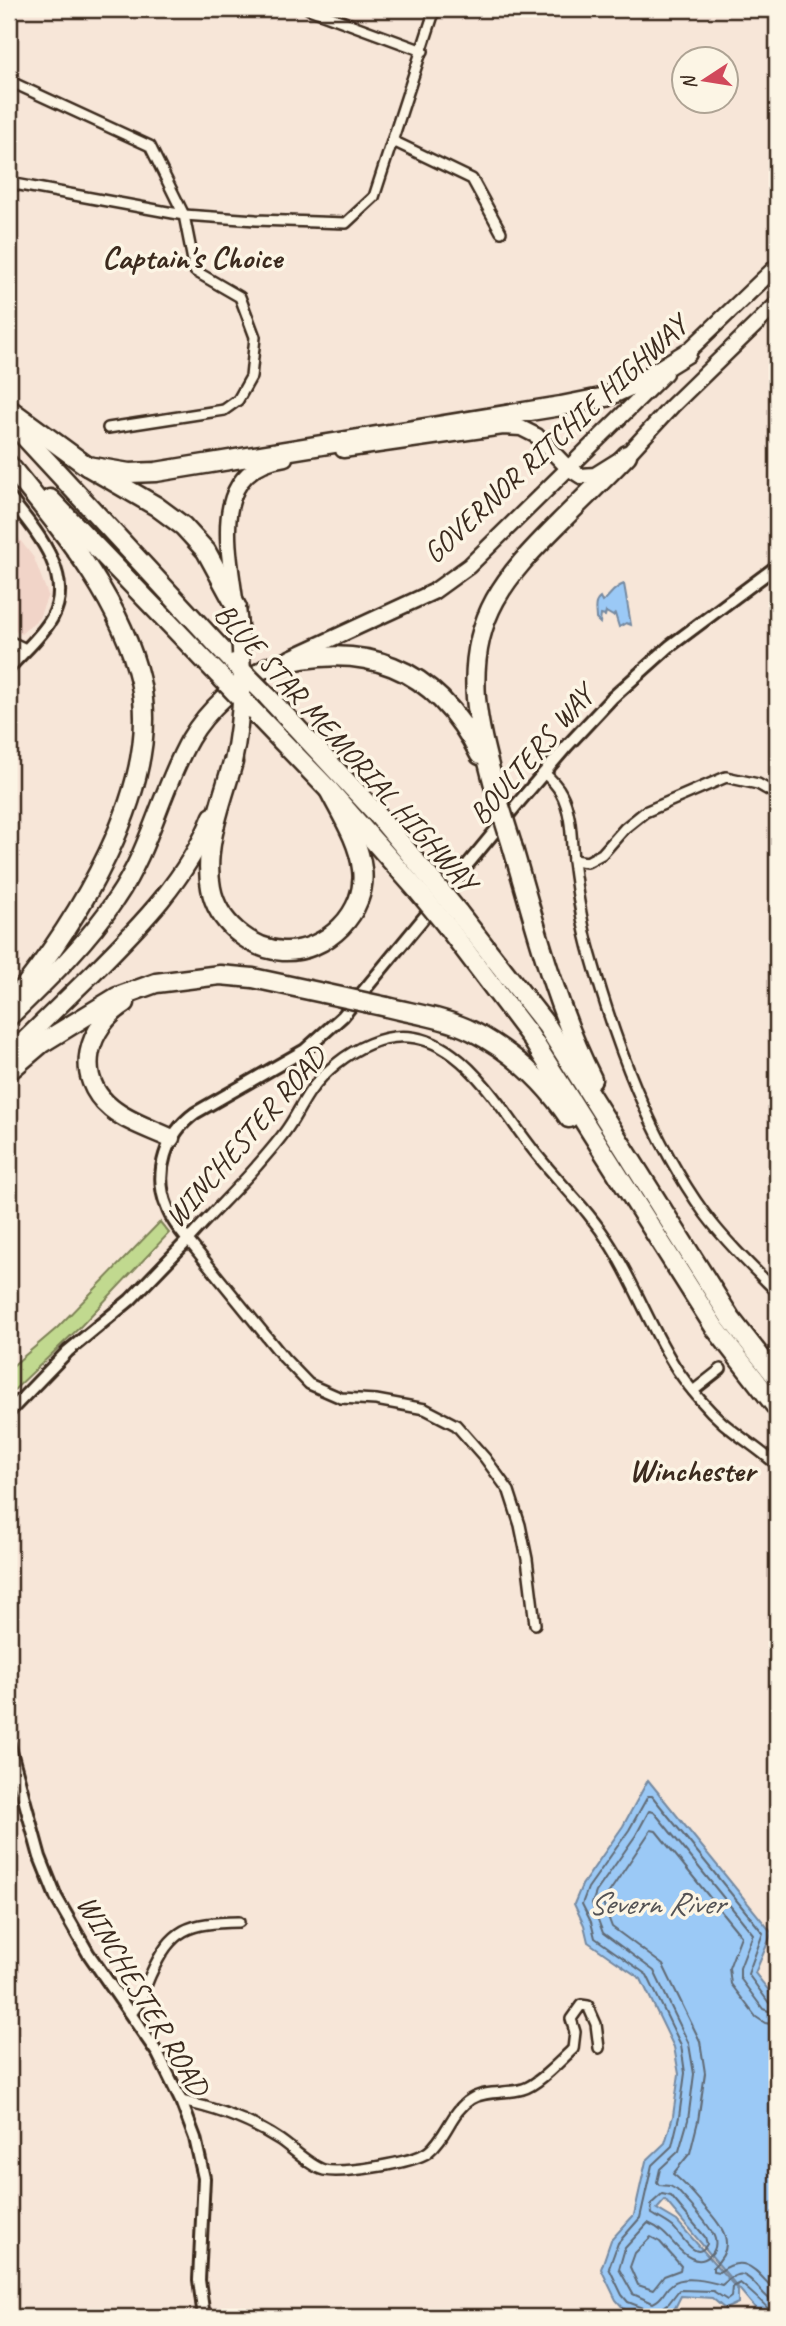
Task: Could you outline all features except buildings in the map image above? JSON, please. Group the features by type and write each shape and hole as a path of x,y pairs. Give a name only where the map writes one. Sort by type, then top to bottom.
{"highway":[{"path":"87,466 129,473 156,472 561,406 606,397 645,379 687,353"},
{"path":"9,408 87,466 156,506 183,526 205,551 237,608 242,656 241,708 233,762 212,841 209,864 211,890 222,914 236,931 260,946 284,951 306,947 326,939 341,928 354,911 362,891 362,869 356,846 328,790"},
{"name":"BLUE STAR MEMORIAL HIGHWAY","path":"9,420 375,812 424,884 452,919 547,1026 634,1168 732,1318 777,1378"},
{"path":"497,797 476,699 478,652 489,611 503,583 522,561 627,455"},
{"name":"BLUE STAR MEMORIAL HIGHWAY","path":"9,456 328,790 424,884"},
{"path":"9,465 54,520 92,575 119,622 141,682 143,713 143,753 134,790 119,826 65,929 9,1006"},
{"path":"268,667 292,660 336,655 380,662 421,681 459,717 484,763 497,797 545,961 578,1052 634,1168"},
{"name":"GOVERNOR RITCHIE HIGHWAY","path":"9,1018 54,975 116,900 136,866 190,739 221,702 268,667"},
{"path":"9,1055 142,924 176,880 207,830 233,762"},
{"name":"BLUE STAR MEMORIAL HIGHWAY","path":"452,919 530,1036 715,1328 777,1408"},
{"path":"9,1071 42,1043 117,997 141,987 178,979 220,975 253,978 437,1018 470,1030 502,1048 558,1101 715,1328"},
{"path":"170,1138 112,1109 101,1098 92,1083 88,1055 90,1042 104,1021 121,1005 139,994 178,979"}],"main road":[{"name":"GOVERNOR RITCHIE HIGHWAY","path":"268,667 433,592 469,566 567,467 774,274"},
{"name":"GOVERNOR RITCHIE HIGHWAY","path":"567,467 581,476 595,475 627,455 672,406 777,304"},
{"path":"237,608 227,530 229,507 235,490 257,467 274,460 503,427 521,428 537,436 567,467"}],"street":[{"path":"309,9 423,51"},
{"path":"9,183 184,215 346,222 373,197 435,9"},
{"path":"9,81 150,146 184,215 195,271 240,297 255,337 251,377 238,400 224,410 108,428"},
{"path":"393,141 472,179 501,232"},
{"path":"9,497 45,548 60,586 59,599 50,621 9,667"},
{"name":"BOULTERS WAY","path":"170,1138 180,1125 195,1113 305,1050 325,1034 594,717 646,666 777,566"},
{"path":"9,641 26,649"},
{"path":"544,773 562,794 570,823 573,860 590,953 644,1109 705,1214 777,1292"},
{"path":"573,860 587,862 602,854 625,828 645,811 726,777 758,784 777,795"},
{"name":"WINCHESTER ROAD","path":"9,1412 68,1352 130,1300 188,1240 255,1168 288,1128 312,1089 340,1060 369,1044 406,1037 440,1045 461,1059 515,1123 538,1156 587,1210 634,1286 667,1352 693,1391 722,1422 777,1465"},
{"path":"170,1138 162,1169 163,1195 172,1218 284,1358 309,1384 341,1398 425,1409 456,1425 485,1458 509,1491 520,1525 535,1624"},
{"path":"693,1391 721,1370"},
{"name":"WINCHESTER ROAD","path":"9,1744 48,1879 80,1941 164,2066 195,2138 204,2178 199,2280 204,2317"},
{"path":"131,2014 142,2000 166,1945 173,1938 190,1927 204,1923 239,1922"},
{"path":"181,2101 202,2105 243,2121 279,2139 323,2170 364,2169 411,2159 427,2152 443,2135 456,2111 473,2097 524,2089 542,2077 573,2049 575,2032 572,2019 581,2005 588,2006 596,2024 599,2048"}],"shaded area":[{"path":"9,526 34,558 48,595 39,618 21,634 9,628"}],"green space":[{"path":"160,1222 169,1233 79,1328 9,1395 9,1369 57,1328"}],"water":[{"path":"624,584 631,625 626,623 619,627 615,614 613,616 606,612 605,616 601,615 600,623 596,619 596,602 600,598 602,602"},
{"name":"Severn River","path":"648,1780 772,1933 755,1973 777,2001 777,2317 768,2317 756,2309 665,2200 657,2209 677,2221 738,2290 738,2303 725,2309 712,2298 681,2296 675,2308 661,2317 648,2317 625,2310 616,2300 601,2269 611,2240 634,2215 646,2161 665,2143 673,2116 679,2074 674,2047 641,1979 588,1942 584,1925 574,1904 582,1885 623,1826"}],"district":[{"name":"Captain's Choice","path":"192,257"},
{"name":"Winchester","path":"692,1470"}]}
